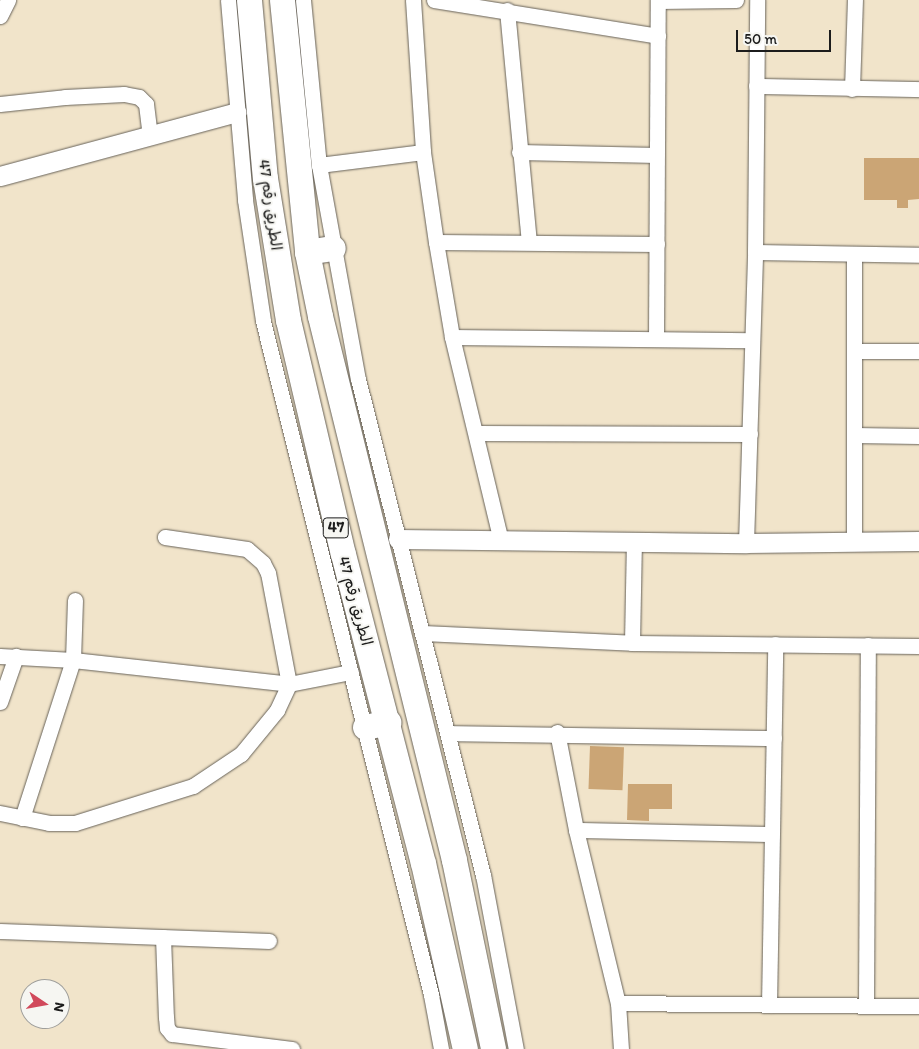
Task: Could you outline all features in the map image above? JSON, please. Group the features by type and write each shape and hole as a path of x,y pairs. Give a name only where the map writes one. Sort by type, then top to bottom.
{"highway":[{"name":"الطريق رقم 47","path":"250,0 248,110 288,320 342,554 376,725 424,863 457,1049"},
{"name":"الطريق رقم 47","path":"282,0 291,106 307,252 374,541 454,860 493,1046"},
{"path":"248,110 291,106"},
{"path":"307,252 333,248"},
{"path":"457,1049 493,1046"}],"street":[{"path":"0,16 8,0"},
{"path":"228,0 248,110 249,239 263,321 351,672 376,725"},
{"path":"303,0 319,164 333,248 373,444 449,733 498,939 516,1049"},
{"path":"413,0 423,152 436,242 452,337 501,540"},
{"path":"434,0 507,10 658,36"},
{"path":"656,339 658,1 736,0"},
{"path":"746,543 756,252 757,0"},
{"path":"852,89 855,0"},
{"path":"507,10 519,152 529,241"},
{"path":"756,86 919,89"},
{"path":"0,104 65,97 124,94 139,97 146,104 150,135"},
{"path":"0,176 248,110"},
{"path":"319,164 423,152"},
{"path":"519,152 657,155"},
{"path":"436,242 529,241 657,244"},
{"path":"756,252 919,255"},
{"path":"854,255 854,542"},
{"path":"452,337 752,340"},
{"path":"855,350 919,351"},
{"path":"476,433 750,434"},
{"path":"854,435 919,436"},
{"path":"0,813 50,823 75,823 193,786 219,772 254,741 277,710 288,684 268,573 257,555 238,547 164,537"},
{"path":"398,540 634,540 746,543 919,541"},
{"path":"632,642 634,540"},
{"path":"22,818 73,660 75,600"},
{"path":"423,633 632,642 919,646"},
{"path":"769,1005 775,644"},
{"path":"866,1005 868,645"},
{"path":"0,656 73,660 288,684 351,672"},
{"path":"0,702 16,656"},
{"path":"449,733 557,732 774,738"},
{"path":"557,732 576,830 618,1003 621,1049"},
{"path":"576,830 772,834"},
{"path":"0,931 269,941"},
{"path":"163,937 167,1028 172,1034 292,1049"},
{"path":"618,1003 919,1006"}],"building":[{"path":"864,158 919,158 919,199 908,200 908,208 897,208 897,200 864,200"},
{"path":"590,746 624,747 622,790 588,789"},
{"path":"628,784 672,784 672,809 649,809 649,821 627,820"}]}
